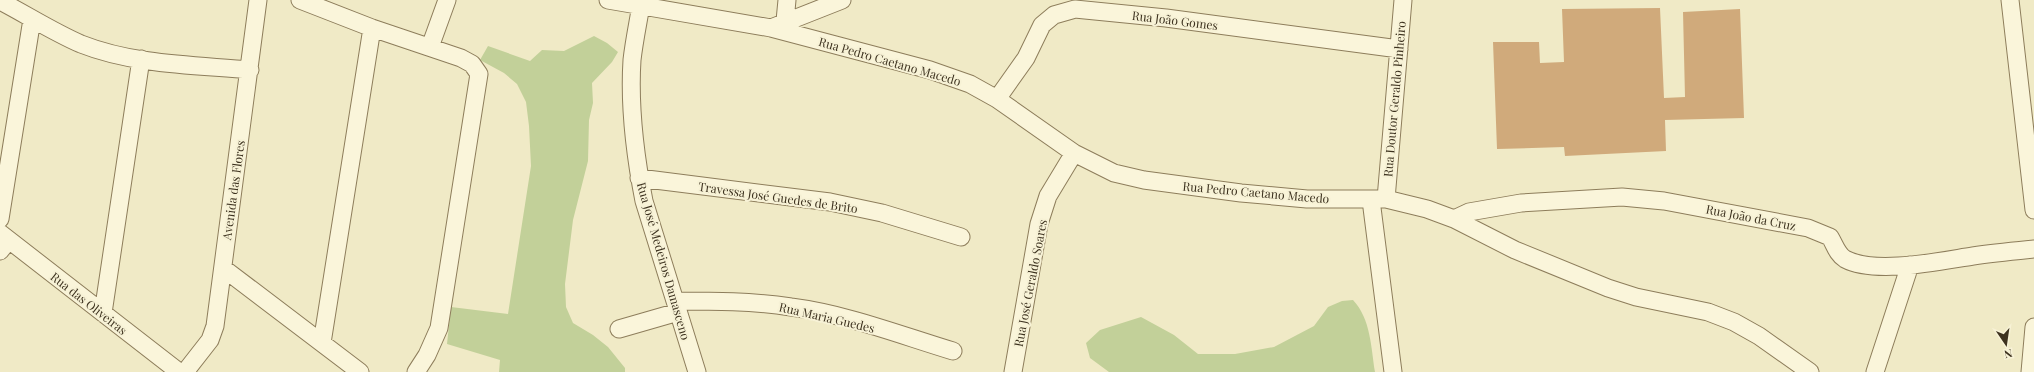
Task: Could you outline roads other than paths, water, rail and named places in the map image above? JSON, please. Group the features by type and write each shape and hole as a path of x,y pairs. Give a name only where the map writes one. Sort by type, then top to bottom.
{"street":[{"name":"Avenida das Flores","path":"185,372 204,348 213,333 250,70 258,0"},
{"path":"300,0 372,28 430,47 472,64 478,71 479,76 439,328 427,355 416,372"},
{"path":"430,47 447,0"},
{"name":"Rua Pedro Caetano Macedo","path":"608,0 778,25 930,70 970,84 997,99 1074,153 1114,173 1144,180 1241,193 1299,198 1378,199 1427,209 1454,219 1515,250 1608,288 1636,297 1708,312 1734,322 1759,336 1810,372"},
{"path":"778,25 787,0"},
{"path":"778,25 842,0"},
{"name":"Rua Doutor Geraldo Pinheiro","path":"1393,372 1378,199 1399,49 1403,0"},
{"path":"2010,0 2034,210"},
{"path":"0,1 82,44 141,59 250,70"},
{"name":"Rua José Medeiros Damasceno","path":"642,5 632,59 634,136 639,178 644,201 697,372"},
{"name":"Rua João Gomes","path":"997,99 1026,58 1042,25 1054,15 1075,9 1166,18 1399,49"},
{"path":"0,219 32,19"},
{"path":"322,343 372,28"},
{"path":"102,313 141,59"},
{"name":"Rua José Geraldo Soares","path":"1013,372 1039,224 1048,196 1074,153"},
{"name":"Travessa José Guedes de Brito","path":"639,178 830,202 882,213 961,237"},
{"name":"Rua João da Cruz","path":"1454,219 1469,212 1489,208 1536,202 1599,197 1664,202 1808,228 1830,237 1839,254 1845,259 1858,264 1886,266 1910,265 2034,249"},
{"name":"Rua das Oliveiras","path":"3,241 102,313 179,372"},
{"path":"1875,372 1910,265"},
{"path":"223,268 360,372"},
{"name":"Rua Maria Guedes","path":"619,329 676,306 746,301 792,307 889,331 953,351"},
{"path":"2030,372 2034,327"}]}
